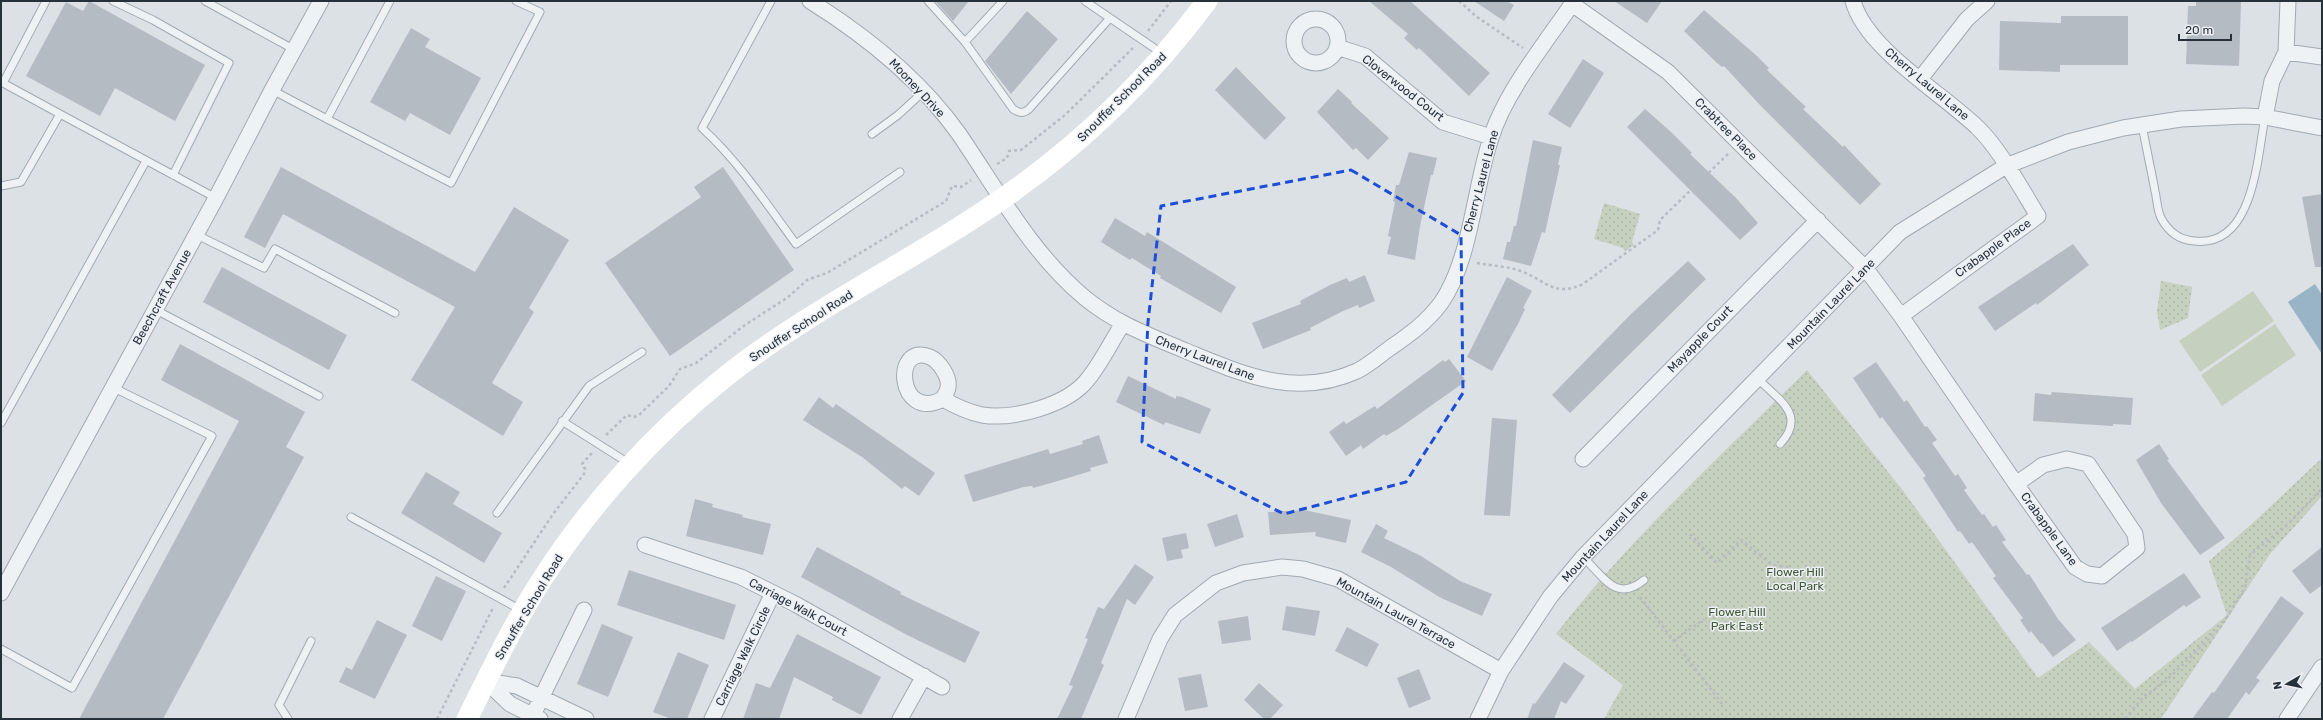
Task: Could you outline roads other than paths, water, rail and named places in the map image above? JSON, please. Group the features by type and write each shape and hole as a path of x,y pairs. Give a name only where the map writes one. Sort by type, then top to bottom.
{"main road":[{"name":"Snouffer School Road","path":"467,719 523,611 548,571 580,526 632,465 700,397 757,353 1000,200 1074,145 1104,119 1165,55 1207,1"}],"street":[{"name":"Beechcraft Avenue","path":"1,593 112,387 156,310 272,90 321,1"},
{"name":"Mooney Drive","path":"810,1 845,23 890,59 923,92 958,133 1000,200"},
{"name":"Cherry Laurel Lane","path":"1853,1 1860,19 1876,41 1979,128 2006,166"},
{"path":"1920,79 1967,19 1987,1"},
{"path":"2265,117 2272,81 2286,52 2288,1"},
{"name":"Cherry Laurel Lane","path":"1000,200 1052,267 1085,298 1122,325 1249,377 1290,384 1336,379 1359,370 1420,327 1442,301 1461,259 1491,137 1511,95 1573,3"},
{"name":"Crabtree Place","path":"1573,3 1668,72 1866,269"},
{"name":"Cloverwood Court","path":"1337,47 1365,56 1443,122 1491,137"},
{"path":"2286,52 2322,57"},
{"name":"Mountain Laurel Lane","path":"1478,719 1501,671 1550,597 1583,557 1866,269 1900,232 2006,166 2068,142 2142,125 2181,119 2244,116 2265,117 2322,128"},
{"name":"Crabapple Place","path":"1901,316 2038,216 2006,166"},
{"name":"Mayapple Court","path":"1583,459 1818,220"},
{"name":"Crabapple Lane","path":"1866,269 1901,316 2016,484 2075,568 2088,574 2102,576 2137,548 2136,534 2088,464 2067,459 2044,465 2016,484"},
{"path":"943,399 975,413 1002,416 1056,404 1088,380 1122,325"},
{"name":"Carriage Walk Court","path":"645,545 741,577 942,687"},
{"name":"Mountain Laurel Terrace","path":"1126,719 1160,639 1175,615 1216,583 1243,573 1282,567 1303,569 1338,579 1501,671"},
{"name":"Carriage Walk Circle","path":"712,719 773,594"},
{"path":"486,681 510,704 535,718 542,698 584,610"},
{"path":"2286,719 2322,667"},
{"path":"900,719 924,676"},
{"path":"486,681 517,686 586,719"}],"lane":[{"path":"46,1 3,83 216,198"},
{"path":"113,1 154,20 229,63 173,175"},
{"path":"205,1 295,50"},
{"path":"327,119 390,1"},
{"path":"272,90 451,182 540,12 516,1"},
{"path":"770,1 702,128 722,148 746,176 796,244 900,172"},
{"path":"928,1 965,42 1013,109 1019,113 1025,112 1110,18"},
{"path":"965,42 1002,1"},
{"path":"1085,1 1165,55"},
{"path":"872,134 898,115 923,92"},
{"path":"1,186 21,182 60,114"},
{"path":"2142,125 2161,217 2172,233 2185,240 2202,242 2218,238 2236,225 2243,214 2251,190 2265,117"},
{"path":"1,423 146,161"},
{"path":"196,235 264,268 274,250 395,313"},
{"path":"156,310 319,396"},
{"path":"497,513 562,420 589,386 642,352"},
{"path":"1758,379 1789,411 1793,425 1790,433 1780,444"},
{"path":"1,649 72,688 212,436 112,387"},
{"path":"562,420 632,465"},
{"path":"351,517 523,611"},
{"path":"1583,557 1616,589 1624,591 1634,588 1644,580"},
{"path":"288,719 279,705 311,641"}],"water":[{"path":"2315,284 2322,295 2322,354 2288,302"}],"park label":[{"name":"Flower Hill Local Park","path":"1795,579"},
{"name":"Flower Hill Park East","path":"1737,619"}]}
